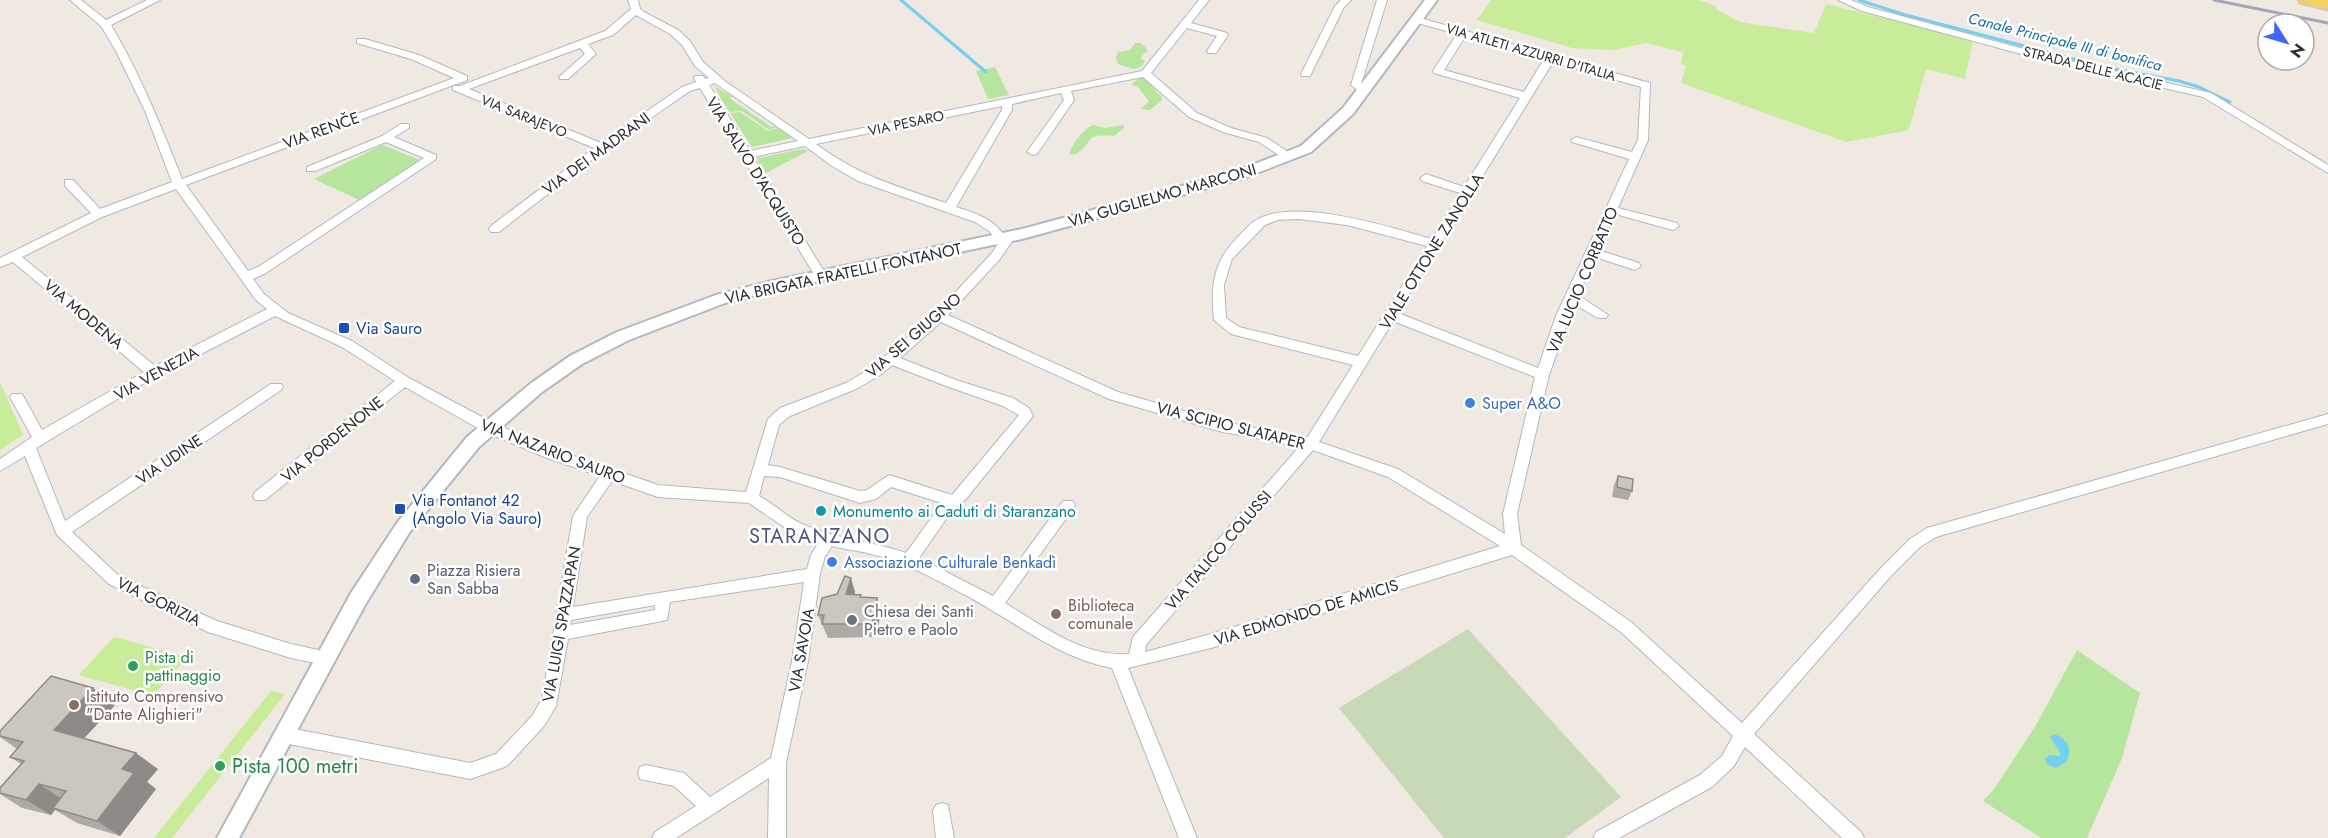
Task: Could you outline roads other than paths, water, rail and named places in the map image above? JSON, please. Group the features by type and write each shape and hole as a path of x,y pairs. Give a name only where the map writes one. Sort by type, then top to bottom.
{"main road":[{"path":"2305,0 2328,4"}],"street":[{"path":"75,0 105,24 121,51 150,111 178,183 260,297 274,311"},
{"path":"105,24 155,0"},
{"path":"1204,0 1145,74 1193,115 1227,130 1263,140 1287,156"},
{"path":"1306,74 1340,6 1346,0"},
{"path":"1362,91 1356,86 1382,0"},
{"name":"VIA GUGLIELMO MARCONI","path":"1005,238 1239,175 1306,149 1348,111 1431,0"},
{"name":"STRADA DELLE ACACIE","path":"1843,0 1864,9 1975,36 2051,59 2207,95 2328,171"},
{"path":"634,5 681,37 699,64 717,79 806,143 862,178 985,222 1005,238"},
{"name":"VIA RENČE","path":"0,263 98,214 178,183 447,84 461,83 609,33 634,5"},
{"name":"VIA ATLETI AZZURRI D'ITALIA","path":"1416,20 1646,85"},
{"path":"1185,24 1223,35 1212,51"},
{"path":"1463,33 1438,71 1526,96"},
{"name":"VIA SARAJEVO","path":"362,41 415,57 461,83 602,147"},
{"path":"564,76 591,54 581,43"},
{"name":"VIALE OTTONE ZANOLLA","path":"1310,444 1469,192 1550,58"},
{"name":"VIA SALVO D'ACQUISTO","path":"699,64 698,75 701,84 821,276"},
{"name":"VIA PESARO","path":"747,155 1145,74"},
{"name":"VIA DEI MADRANI","path":"495,229 602,147 686,89 717,79"},
{"name":"VIA LUCIO CORBATTO","path":"1514,548 1510,514 1542,375 1571,297 1643,140 1646,85"},
{"path":"1033,152 1070,100 1065,90"},
{"path":"949,208 1007,110 1007,102"},
{"path":"310,169 386,138 405,126"},
{"path":"246,277 262,270 432,157 386,138"},
{"path":"1576,140 1636,157"},
{"path":"1426,178 1469,192"},
{"path":"69,183 98,214"},
{"path":"1612,210 1673,226"},
{"path":"1361,362 1235,331 1227,327 1220,320 1217,293 1219,268 1238,244 1261,222 1282,216 1304,214 1436,244"},
{"name":"VIA BRIGATA FRATELLI FONTANOT","path":"228,838 358,599 404,528 473,442 552,377 576,360 623,336 721,299 1005,238"},
{"name":"VIA SEI GIUGNO","path":"751,498 773,423 785,412 851,386 875,372 940,316 973,282 1005,238"},
{"path":"1591,252 1635,266"},
{"name":"VIA MODENA","path":"15,256 154,373"},
{"path":"1571,297 1602,315"},
{"name":"VIA VENEZIA","path":"0,466 34,442 154,373 274,311"},
{"name":"VIA NAZARIO SAURO","path":"274,311 347,344 404,381 488,428 658,491 751,498"},
{"path":"1390,315 1542,375"},
{"name":"VIA SCIPIO SLATAPER","path":"940,316 1114,396 1219,426 1310,444 1393,473 1514,548"},
{"path":"891,359 951,383 1008,402 1024,412 1026,416 961,495 953,501 909,560"},
{"name":"VIA PORDENONE","path":"260,496 404,381"},
{"name":"VIA UDINE","path":"62,531 276,387"},
{"path":"17,397 34,442"},
{"path":"1602,838 1706,781 1728,761 1743,734 1885,573 1915,543 1932,532 2328,419"},
{"name":"VIA GORIZIA","path":"34,442 62,531 114,580 213,627 291,651 326,658"},
{"name":"VIA ITALICO COLUSSI","path":"1127,661 1139,642 1310,444"},
{"path":"760,470 780,472 860,497 871,495 889,481 953,501"},
{"name":"VIA LUIGI SPAZZAPAN","path":"284,735 470,771 502,760 538,721 550,701 580,516 609,474"},
{"path":"751,498 771,509 795,527 828,539 884,550 909,560 975,593 1067,648 1127,661 1188,838"},
{"path":"995,605 1068,506"},
{"path":"1485,528 1510,514"},
{"name":"VIA SAVOIA","path":"777,838 778,763 801,661 813,574 818,555 828,539"},
{"path":"1514,548 1626,627 1855,838"},
{"name":"VIA EDMONDO DE AMICIS","path":"1127,661 1211,641 1514,548"},
{"path":"564,615 813,574"},
{"path":"562,633 662,615 663,597"},
{"path":"661,838 778,763"},
{"path":"646,773 678,779 710,808"},
{"path":"942,812 945,838"}],"water":[{"path":"2055,734 2066,742 2069,749 2066,762 2056,768 2047,764 2045,759 2049,755 2059,756 2061,754 2050,737"}],"waterway":[{"path":"901,0 986,72"},
{"name":"Canale Principale III di bonifica","path":"1859,0 1902,14 2104,67 2179,81 2199,87 2230,102"}],"railway":[{"path":"2214,0 2328,23"}],"place":[{"name":"Via Sauro","path":"344,328"},
{"name":"Super A&O","path":"1470,403"},
{"name":"Via Fontanot 42 (Angolo Via Sauro)","path":"400,509"},
{"name":"Monumento ai Caduti di Staranzano","path":"821,511"},
{"name":"Associazione Culturale Benkadì","path":"832,562"},
{"name":"Piazza Risiera San Sabba","path":"415,579"},
{"name":"Biblioteca comunale","path":"1056,614"},
{"name":"Chiesa dei Santi Pietro e Paolo","path":"852,620"},
{"name":"Pista di pattinaggio","path":"133,666"},
{"name":"Istituto Comprensivo \"Dante Alighieri\"","path":"74,705"},
{"name":"Pista 100 metri","path":"220,766"}],"district":[{"name":"STARANZANO","path":"820,536"}]}
